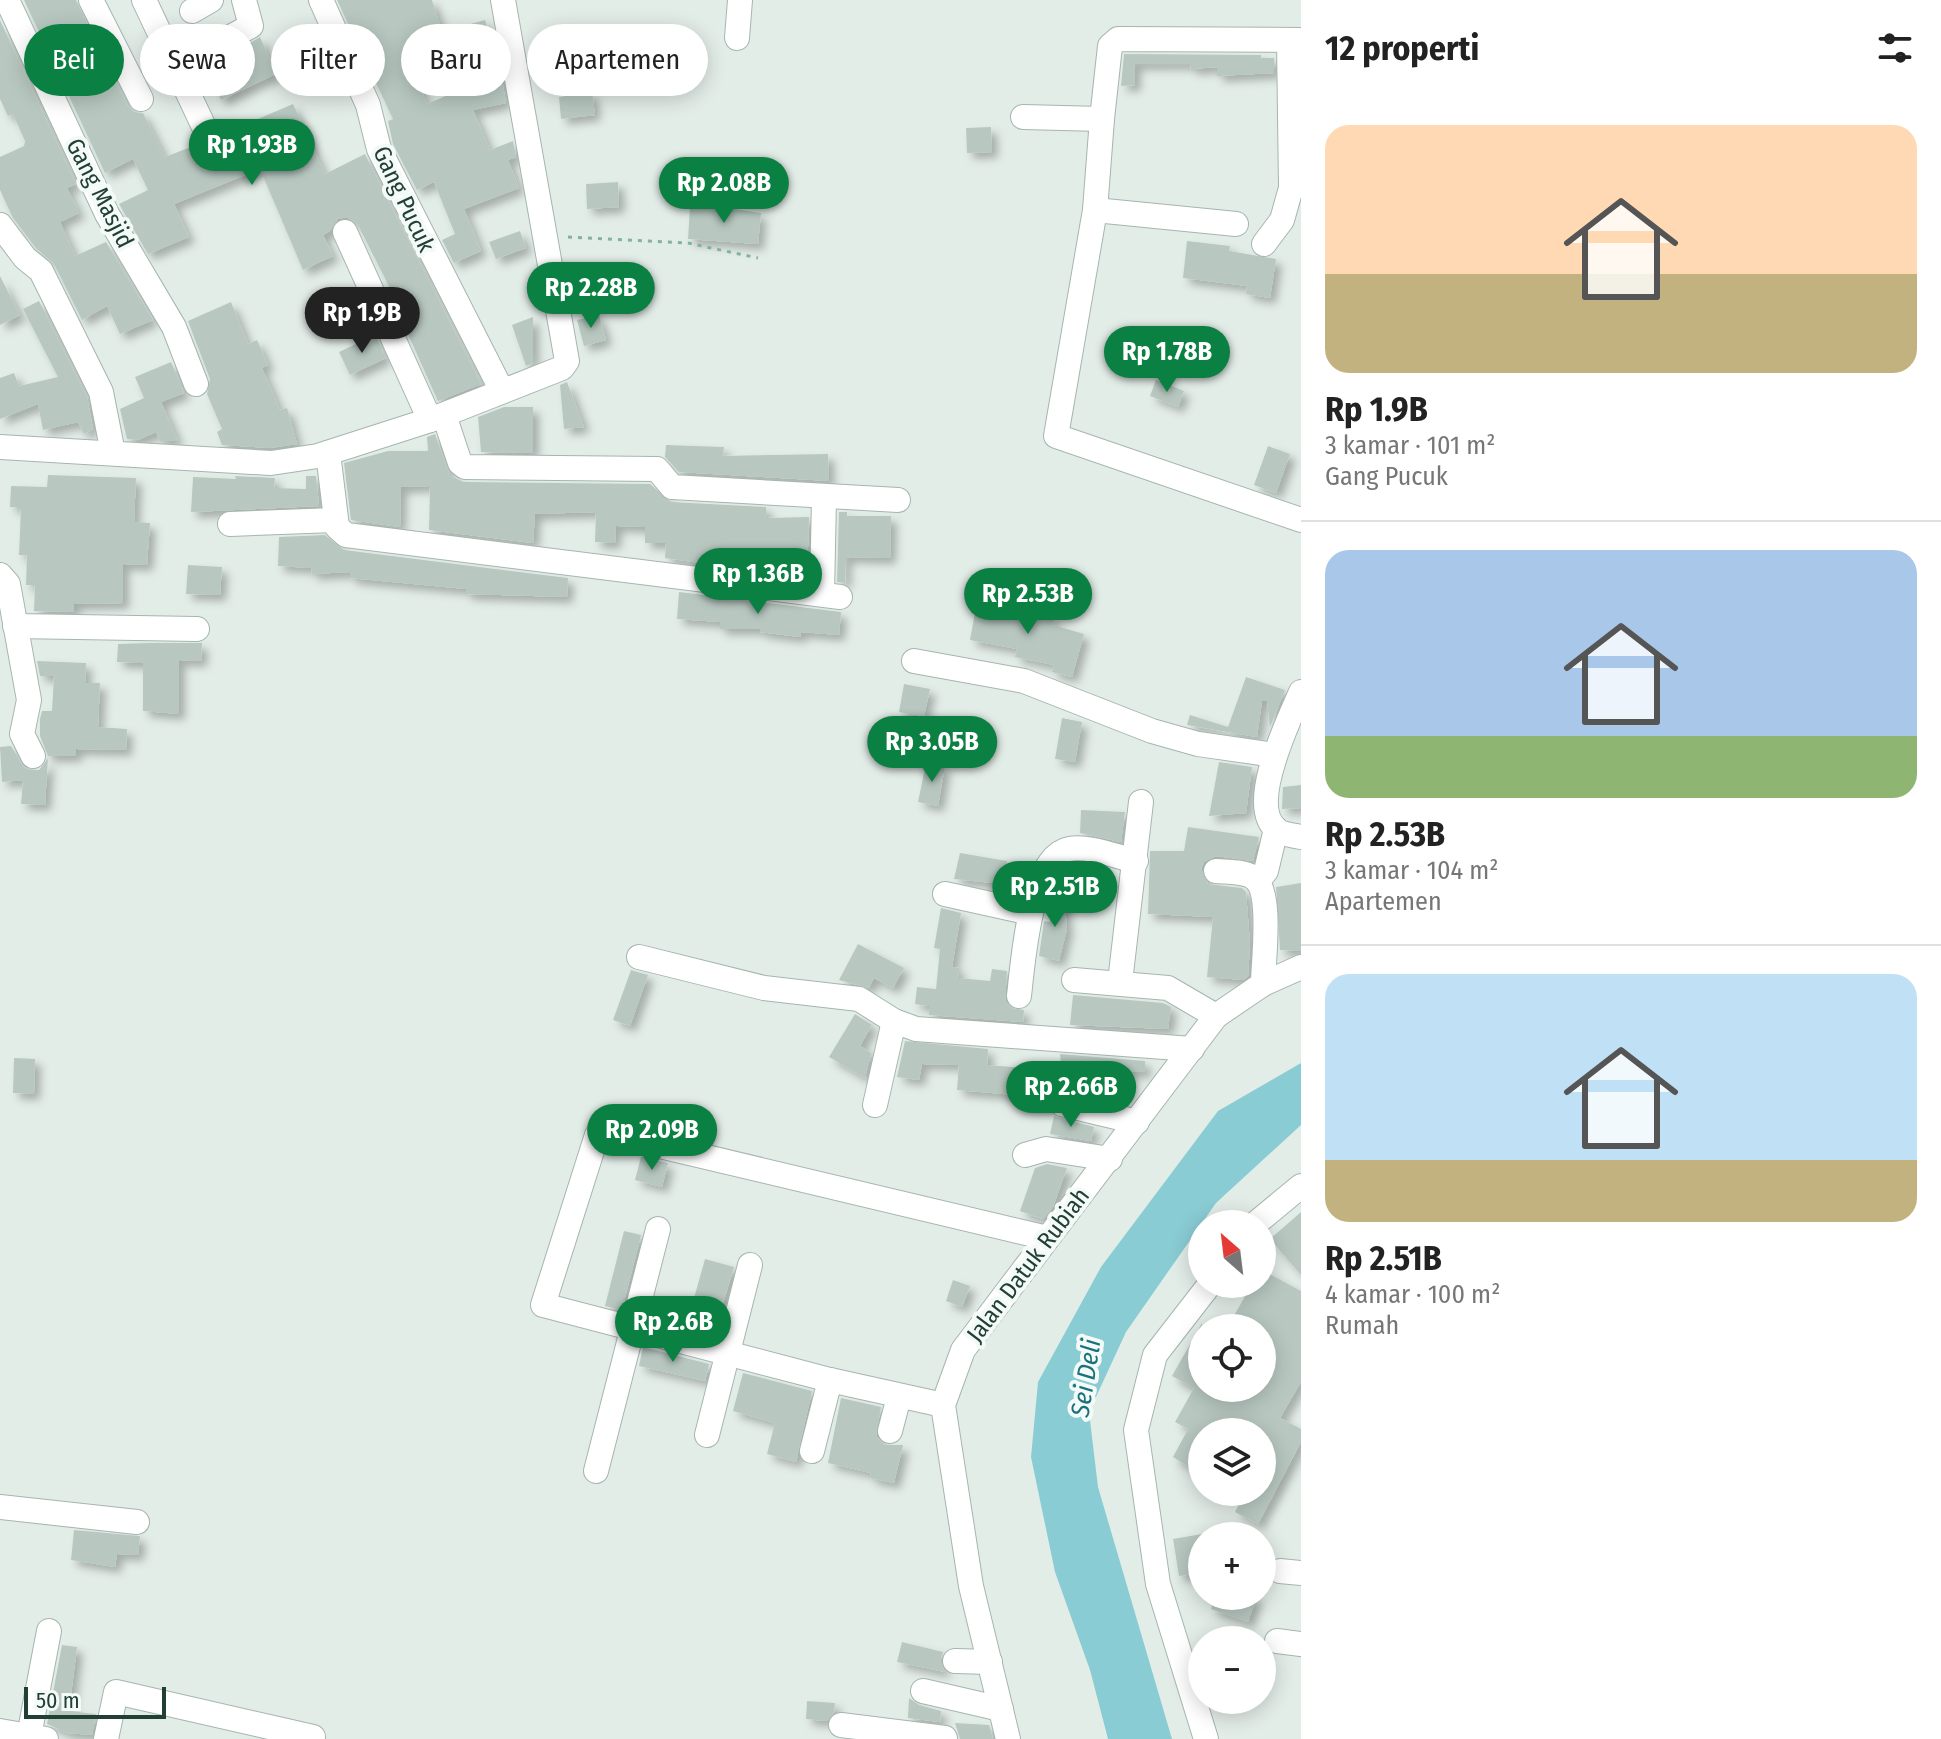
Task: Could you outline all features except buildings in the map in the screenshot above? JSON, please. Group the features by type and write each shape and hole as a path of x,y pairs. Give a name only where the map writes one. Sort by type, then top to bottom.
{"street":[{"name":"Gang Masjid","path":"7,0 107,214 174,327 196,384"},
{"path":"91,0 141,99"},
{"path":"144,0 205,129"},
{"path":"244,0 250,24"},
{"name":"Gang Pucuk","path":"321,0 368,105 379,149 502,391"},
{"path":"0,447 271,463 328,453 437,418 562,368 567,361 503,0"},
{"path":"737,38 740,0"},
{"path":"1264,244 1282,220 1291,188 1295,40 1118,39 1110,46 1095,210 1056,436 1301,520"},
{"path":"1023,117 1102,119"},
{"path":"1095,210 1236,224"},
{"path":"0,225 25,258 41,271 101,392 113,453"},
{"path":"345,232 437,418 465,467 657,469 672,487 898,500"},
{"path":"328,453 335,520 339,532 346,535 831,596 824,498"},
{"path":"230,524 335,520"},
{"path":"0,575 8,584 15,626 10,656 29,700 11,736 33,756"},
{"path":"15,626 197,629"},
{"path":"914,661 1024,681 1152,731 1198,744 1275,755"},
{"path":"1301,692 1275,755 1266,790 1270,822 1276,829 1301,837"},
{"path":"1120,982 1141,802"},
{"path":"1258,881 1266,871 1276,829"},
{"path":"1019,996 1031,913 1046,864 1061,851 1072,848 1136,861"},
{"path":"1216,871 1251,875 1258,881 1265,905 1263,984"},
{"path":"945,894 1031,913"},
{"path":"639,957 764,988 850,996 875,1006 894,1021 916,1029 1192,1049"},
{"name":"Jalan Datuk Rubiah","path":"1008,1739 971,1586 943,1405 963,1350 1216,1016 1263,984 1301,967"},
{"path":"1074,980 1168,988 1216,1016"},
{"path":"875,1105 894,1021"},
{"path":"1062,1104 1137,1122"},
{"path":"597,1135 543,1305 830,1380 943,1405"},
{"path":"639,1141 1047,1238"},
{"path":"1025,1155 1046,1149 1110,1159"},
{"path":"1272,1210 1301,1186"},
{"path":"596,1471 658,1229"},
{"path":"707,1435 750,1265"},
{"path":"1199,1298 1155,1355 1136,1430 1158,1584 1206,1739"},
{"path":"812,1451 830,1380"},
{"path":"890,1431 899,1397"},
{"path":"0,1507 137,1522"},
{"path":"0,1731 37,1737 49,1631"},
{"path":"955,1661 990,1662"},
{"path":"923,1691 1001,1709"},
{"path":"106,1739 116,1692 313,1737"},
{"path":"841,1725 945,1739 951,1697"}],"path":[{"path":"545,236 688,243 758,258"}],"water":[{"name":"Sei Deli","path":"1301,1063 1301,1125 1211,1210 1188,1210 1188,1243 1126,1332 1089,1412 1098,1487 1172,1739 1108,1739 1090,1670 1055,1572 1031,1457 1038,1382 1101,1267 1218,1111"}]}
